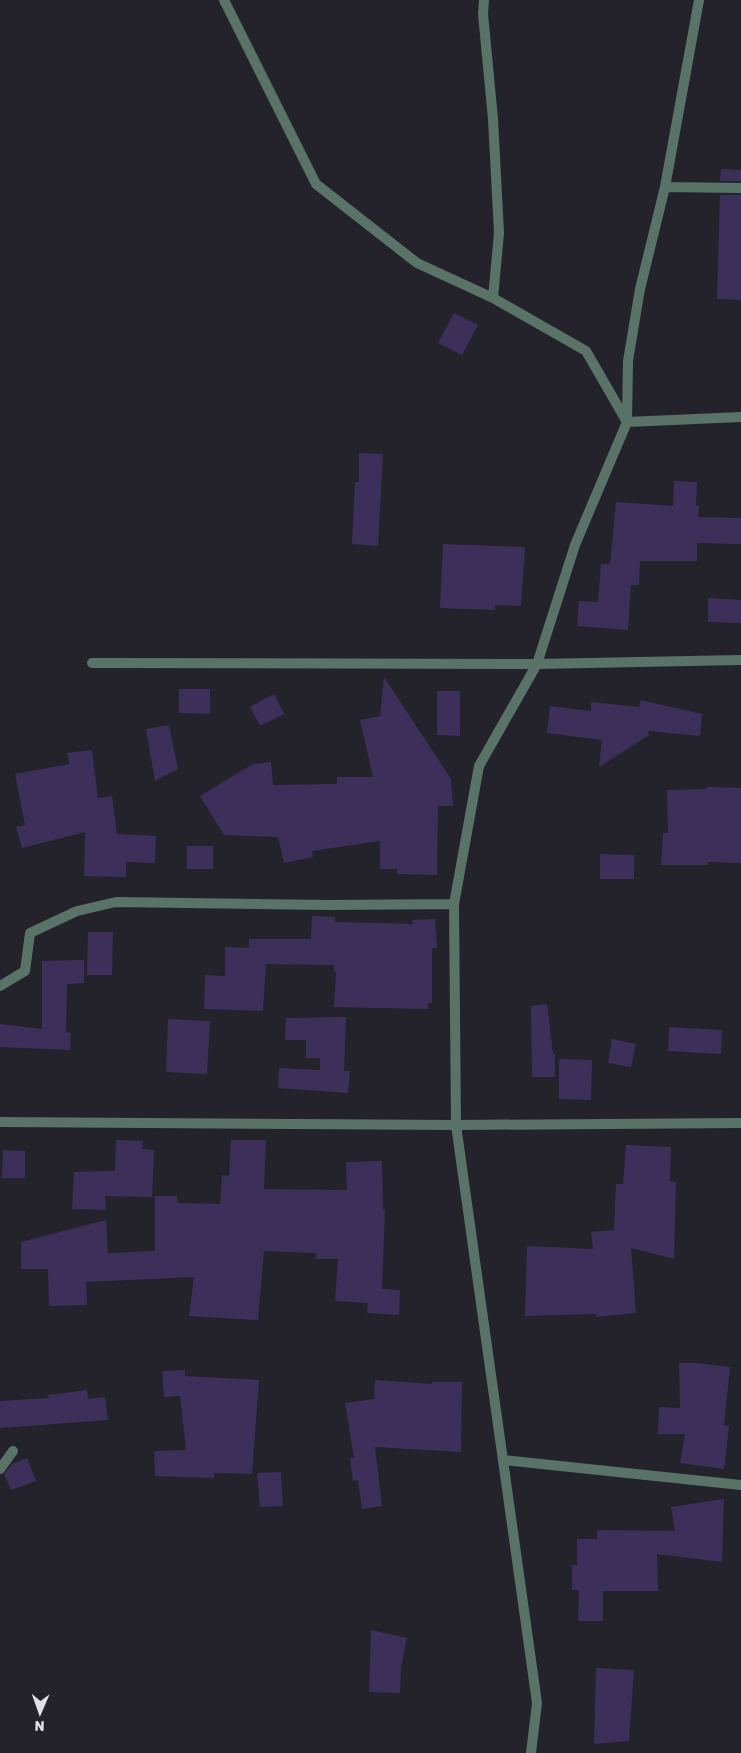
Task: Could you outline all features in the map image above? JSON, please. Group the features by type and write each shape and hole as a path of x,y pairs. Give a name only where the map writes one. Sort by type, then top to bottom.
{"street":[{"path":"224,0 316,184 417,263 493,298 586,351 627,422"},
{"path":"484,0 483,14 493,119 499,232 493,298"},
{"path":"530,1753 537,1703 456,1125 454,904 479,766 537,664 575,545 627,422 628,361 640,288 664,187 699,0"},
{"path":"664,187 741,188"},
{"path":"627,422 741,417"},
{"path":"92,663 537,664 741,660"},
{"path":"0,986 25,971 30,933 77,911 116,902 330,905 454,904"},
{"path":"0,1122 456,1125 741,1124"},
{"path":"0,1469 13,1451"},
{"path":"503,1460 741,1485"}],"building":[{"path":"721,169 741,170 741,181 720,181"},
{"path":"720,195 741,195 741,300 717,299"},
{"path":"454,313 478,325 462,355 438,343"},
{"path":"359,453 383,454 378,546 352,544 355,482 359,482"},
{"path":"674,481 697,482 696,506 699,506 698,517 741,518 741,544 697,543 697,561 640,561 639,585 631,585 628,630 577,626 579,601 598,602 601,564 610,564 616,502 673,506"},
{"path":"443,544 525,547 521,606 495,605 495,610 440,608"},
{"path":"708,598 741,600 741,623 708,622"},
{"path":"384,677 451,779 453,806 438,806 437,875 397,874 397,869 380,869 380,841 312,851 313,857 284,863 278,837 224,835 200,796 253,764 271,762 273,785 337,784 337,777 373,777 360,720 380,716"},
{"path":"179,689 210,689 210,714 179,713"},
{"path":"437,691 460,691 460,736 437,735"},
{"path":"274,694 284,714 260,726 250,707"},
{"path":"641,700 702,714 700,736 648,731 649,735 599,767 602,740 547,733 550,706 591,711 591,702 639,707"},
{"path":"169,725 178,769 155,781 146,729"},
{"path":"92,750 98,798 112,796 117,834 156,836 155,863 126,862 126,877 84,876 85,832 22,848 16,827 25,825 15,774 69,764 67,753"},
{"path":"707,787 741,788 741,863 708,862 708,865 661,865 663,833 668,833 667,790 707,789"},
{"path":"187,846 213,846 213,869 187,869"},
{"path":"600,854 634,855 634,879 600,879"},
{"path":"312,916 335,917 335,922 413,924 412,920 435,919 437,948 432,948 432,1003 429,1003 427,1009 334,1007 336,972 334,972 334,965 266,964 263,1011 204,1009 205,975 225,976 225,947 249,948 249,939 311,939"},
{"path":"88,932 113,932 112,975 87,975"},
{"path":"84,960 84,983 67,984 66,1032 71,1033 70,1050 0,1047 0,1024 42,1029 42,961"},
{"path":"547,1004 553,1054 555,1054 555,1077 532,1077 531,1006"},
{"path":"346,1017 344,1071 350,1071 348,1093 278,1088 279,1068 320,1070 320,1058 306,1058 306,1040 285,1040 286,1018"},
{"path":"168,1019 210,1021 207,1074 166,1072"},
{"path":"669,1027 722,1030 721,1054 668,1051"},
{"path":"612,1039 636,1044 631,1067 608,1063"},
{"path":"559,1059 592,1060 591,1100 559,1099"},
{"path":"116,1140 143,1141 142,1149 154,1150 152,1197 105,1196 106,1210 72,1209 74,1172 115,1171"},
{"path":"231,1140 266,1140 264,1189 347,1190 346,1162 382,1161 383,1210 385,1209 382,1289 400,1290 399,1315 367,1313 368,1303 335,1301 338,1259 316,1259 316,1253 264,1251 258,1320 189,1316 194,1277 86,1282 87,1305 49,1306 48,1269 21,1269 21,1242 106,1220 108,1253 155,1251 155,1196 177,1196 178,1203 220,1204 222,1175 229,1176"},
{"path":"626,1145 671,1147 670,1181 676,1182 674,1259 631,1248 636,1313 596,1317 596,1314 525,1316 527,1246 593,1249 591,1232 614,1230 616,1184 623,1184"},
{"path":"3,1150 25,1151 25,1178 2,1178"},
{"path":"679,1363 730,1367 724,1425 729,1426 724,1469 680,1463 685,1434 658,1434 659,1407 680,1408"},
{"path":"185,1370 185,1376 259,1380 252,1474 214,1473 214,1478 155,1476 154,1451 186,1450 180,1396 164,1397 162,1371"},
{"path":"375,1380 432,1384 432,1382 462,1382 461,1452 375,1447 382,1506 362,1509 358,1480 353,1481 350,1458 354,1458 345,1403 374,1399"},
{"path":"87,1390 88,1399 105,1397 108,1420 0,1428 0,1401 49,1398 48,1395"},
{"path":"27,1458 36,1481 11,1490 4,1474 12,1464"},
{"path":"281,1472 283,1506 260,1507 257,1473"},
{"path":"724,1499 722,1562 657,1554 658,1591 603,1591 603,1621 578,1621 579,1590 572,1590 572,1565 577,1565 577,1539 597,1539 597,1530 675,1531 671,1507"},
{"path":"371,1630 407,1638 401,1667 400,1693 369,1692"},
{"path":"596,1668 634,1670 629,1741 594,1744"}]}
